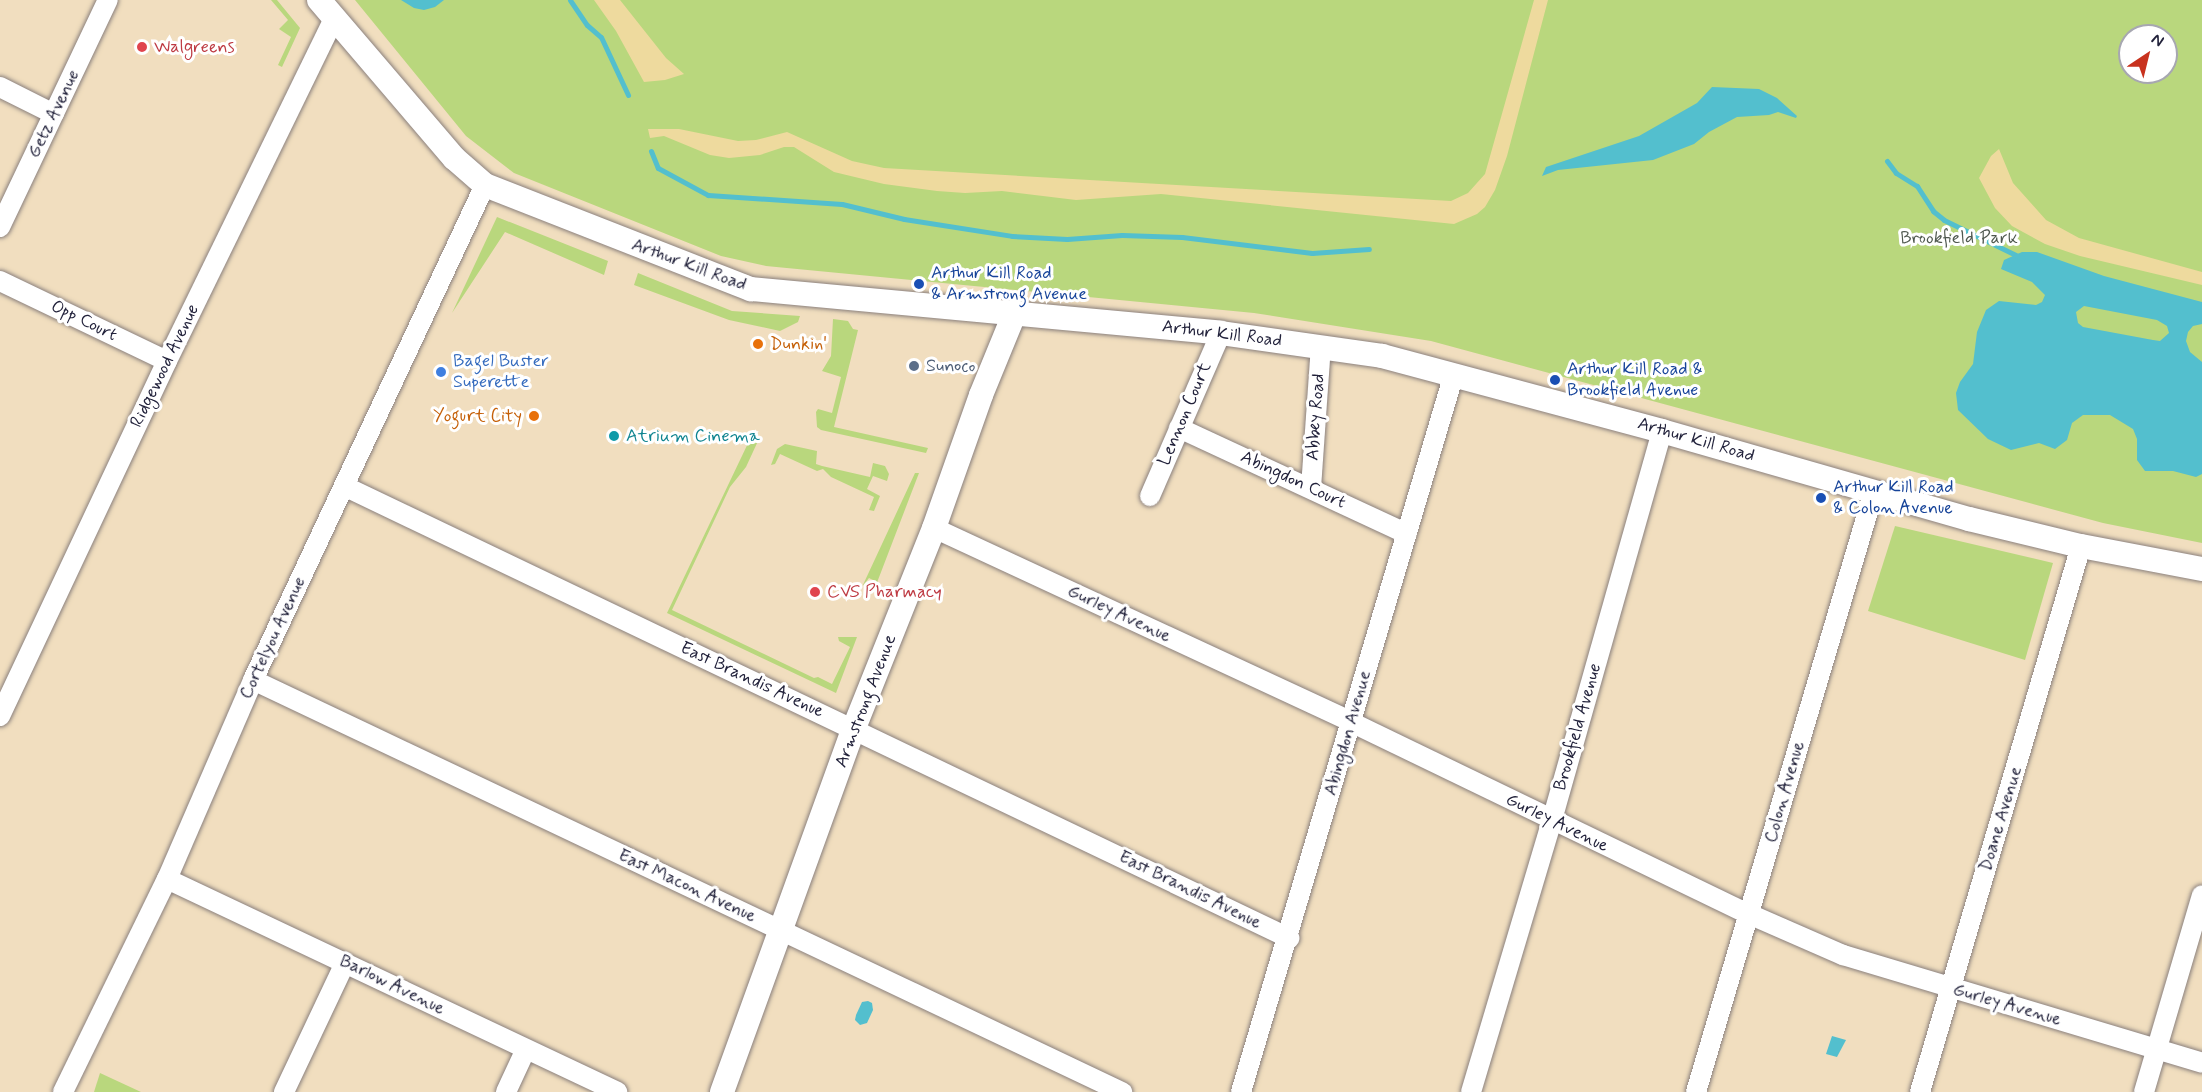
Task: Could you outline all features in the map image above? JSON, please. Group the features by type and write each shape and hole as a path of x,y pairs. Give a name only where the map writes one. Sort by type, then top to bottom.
{"street":[{"name":"Getz Avenue","path":"0,227 108,0"},
{"name":"Arthur Kill Road","path":"326,9 454,158 485,185 751,289 1221,333 1382,356 1662,431 1969,519 2081,546 2202,569"},
{"name":"Ridgewood Avenue","path":"0,716 167,361 326,9"},
{"path":"0,87 54,114"},
{"name":"Cortelyou Avenue","path":"63,1092 167,879 253,680 485,185"},
{"name":"Opp Court","path":"0,281 167,361"},
{"name":"Armstrong Avenue","path":"722,1092 854,728 934,528 981,395 1015,312"},
{"name":"Lennon Court","path":"1150,496 1221,333"},
{"name":"Abbey Road","path":"1311,488 1321,346"},
{"name":"Abingdon Avenue","path":"1240,1092 1289,938 1454,374"},
{"name":"Abingdon Court","path":"1179,428 1407,534"},
{"name":"Brookfield Avenue","path":"1471,1092 1552,820 1662,431"},
{"name":"East Brandis Avenue","path":"344,486 1289,938"},
{"name":"Colon Avenue","path":"1696,1092 1874,491"},
{"name":"Gurley Avenue","path":"934,528 1351,722 1749,914 1843,955 1950,989 2202,1062"},
{"name":"Doane Avenue","path":"1920,1092 2081,546"},
{"name":"East Macon Avenue","path":"253,680 1122,1092"},
{"name":"Barlow Avenue","path":"167,879 617,1092"},
{"path":"2144,1092 2202,895"},
{"path":"284,1092 345,963"},
{"path":"506,1092 526,1049"}],"green space":[{"path":"271,0 277,0 300,28 282,67 278,65 291,37 279,29 288,20"},
{"name":"Brookfield Park","path":"355,0 2202,0 2202,543 2103,523 1431,341 1254,313 766,266 721,256 514,173 466,136"},
{"path":"497,217 608,261 604,275 505,232 452,313"},
{"path":"638,273 732,311 800,316 798,322 780,331 729,320 634,285"},
{"path":"833,319 848,321 853,329 858,330 834,427 928,448 926,453 821,430 817,427 816,412 818,409 832,413 841,377 822,371 831,356"},
{"path":"751,437 756,437 758,441 746,467 730,487 672,610 814,678 818,677 832,684 850,647 839,641 838,637 857,637 836,693 667,613"},
{"path":"785,444 817,451 816,464 870,477 873,463 885,466 889,474 887,481 873,476 867,489 880,496 874,511 869,510 874,497 831,477 823,469 817,471 780,454 775,464 771,465 777,449"},
{"path":"915,473 919,473 873,593 870,591 875,581 869,578 862,587"},
{"path":"1895,526 2053,563 2025,660 1868,611"},
{"path":"100,1073 141,1092 94,1092"}],"sand":[{"path":"594,0 620,0 666,58 684,74 665,80 644,82 616,31"},
{"path":"1534,0 1548,0 1507,156 1495,190 1485,207 1477,214 1454,224 1161,194 1076,200 1002,191 965,193 937,191 884,184 834,172 794,147 784,147 760,155 729,158 710,155 664,136 650,138 648,129 679,129 738,141 756,140 787,132 852,161 884,168 1451,201 1468,193 1485,174"},
{"path":"1999,149 2013,183 2046,220 2079,238 2202,272 2202,285 2080,256 2045,244 2012,226 1995,208 1979,178 1991,156"}],"water":[{"path":"401,0 444,0 435,7 424,10 414,8"},
{"path":"1712,87 1759,89 1777,98 1797,116 1796,118 1778,112 1769,115 1737,117 1709,132 1694,144 1653,160 1558,170 1542,176 1546,167 1639,136 1697,103"},
{"path":"2022,252 2037,252 2104,276 2202,302 2202,324 2193,326 2188,332 2186,341 2190,352 2202,362 2202,474 2196,477 2173,471 2145,471 2137,460 2137,439 2133,429 2110,415 2083,415 2072,423 2067,440 2055,449 2039,443 2011,450 1988,439 1958,410 1956,393 1960,382 1973,364 1977,332 1986,310 1999,301 2036,305 2042,302 2045,295 2032,282 2001,269 2004,260","holes":["2084,306 2157,320 2167,326 2169,333 2160,341 2083,327 2078,323 2076,312"]},
{"path":"862,1002 872,1003 873,1010 867,1023 860,1025 855,1020 856,1015"},
{"path":"1832,1036 1846,1040 1837,1057 1826,1054"}],"waterway":[{"path":"570,0 587,25 601,37 628,95"},
{"path":"651,151 658,168 708,195 842,204 904,219 1012,236 1067,239 1122,235 1182,237 1312,253 1369,249"},
{"path":"1887,161 1896,173 1917,186 1933,211 1944,220 2022,258"}],"place":[{"name":"Walgreens","path":"142,47"},
{"name":"Arthur Kill Road & Armstrong Avenue","path":"919,284"},
{"name":"Dunkin'","path":"758,344"},
{"name":"Sunoco","path":"914,366"},
{"name":"Bagel Buster Superette","path":"441,372"},
{"name":"Arthur Kill Road & Brookfield Avenue","path":"1555,380"},
{"name":"Yogurt City","path":"534,416"},
{"name":"Atrium Cinema","path":"614,436"},
{"name":"Arthur Kill Road & Colon Avenue","path":"1821,498"},
{"name":"CVS Pharmacy","path":"815,592"}]}
